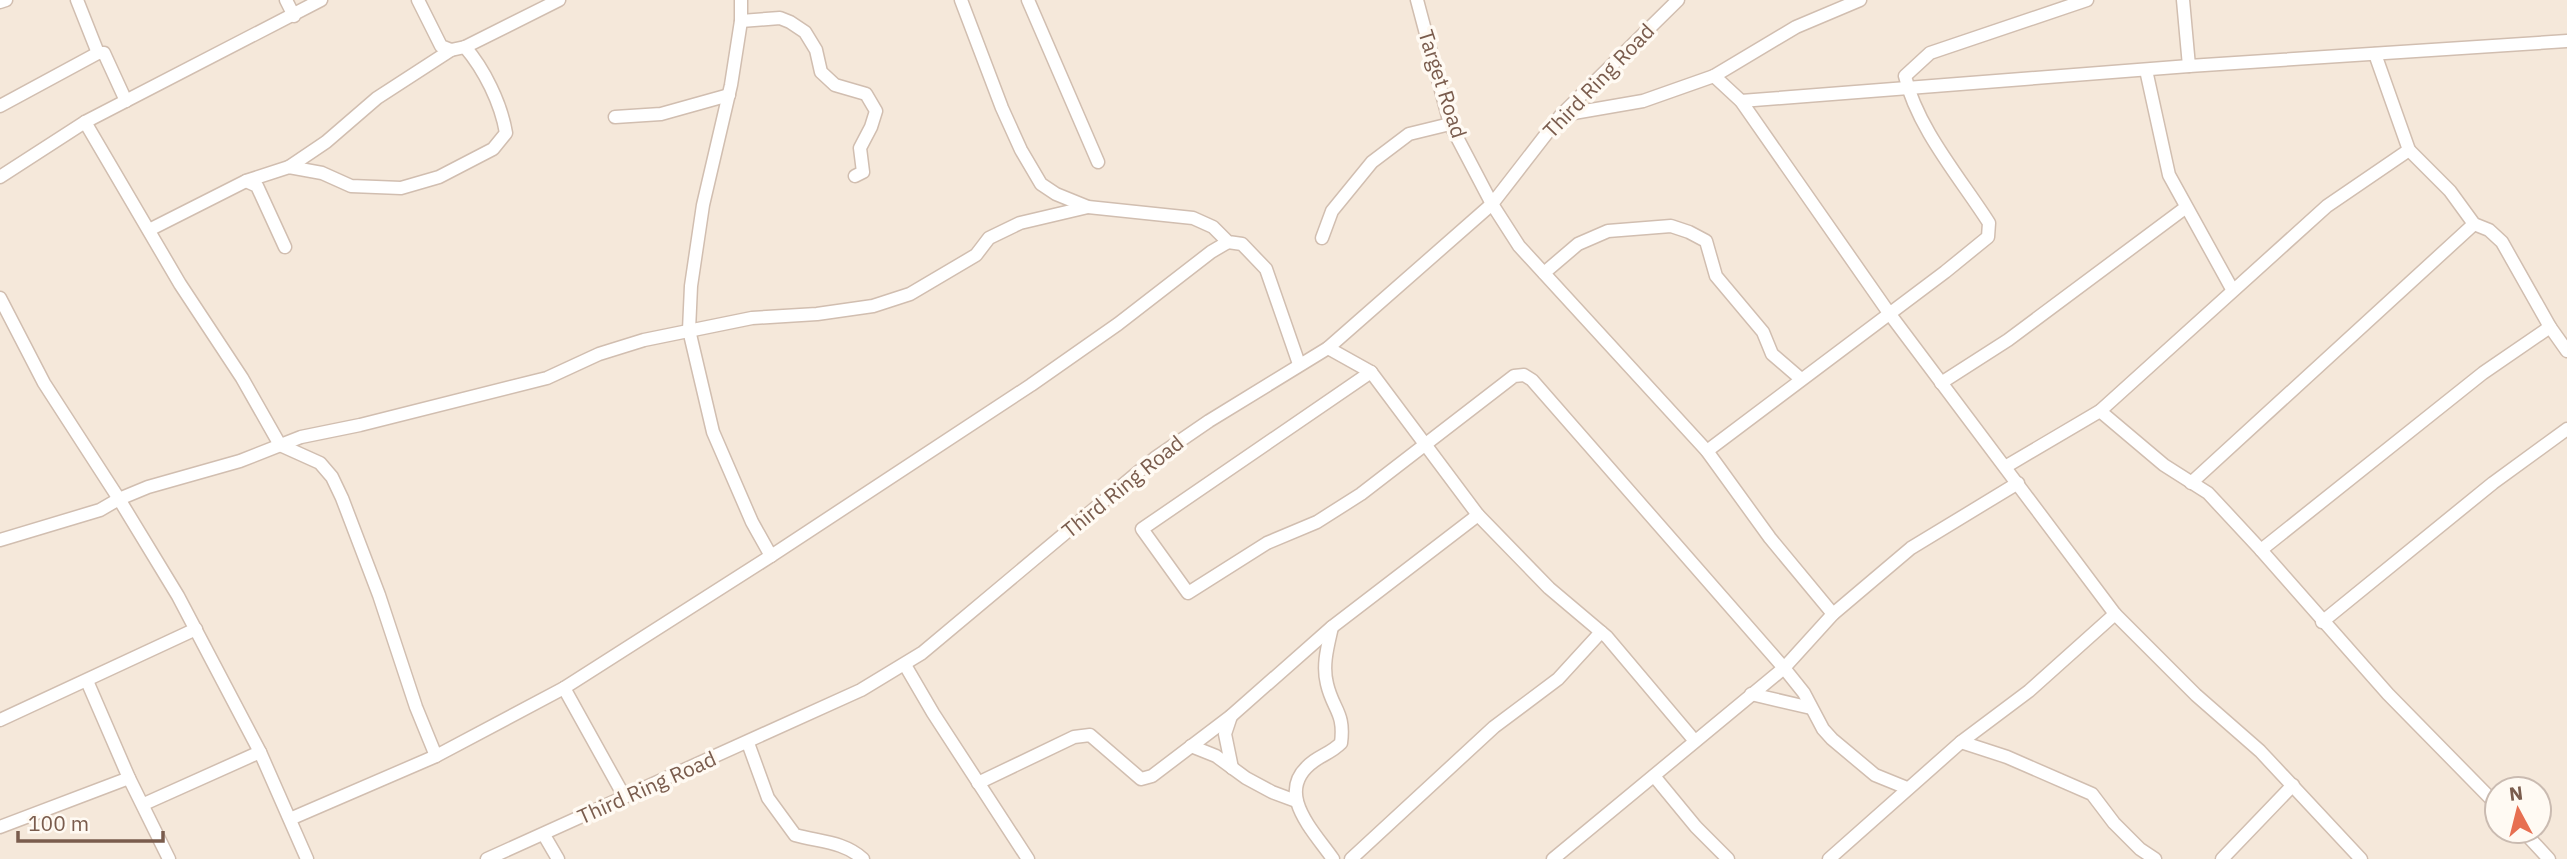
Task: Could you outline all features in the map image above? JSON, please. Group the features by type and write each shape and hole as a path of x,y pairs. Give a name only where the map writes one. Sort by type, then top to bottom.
{"street":[{"path":"0,2 6,0"},
{"path":"77,0 98,52"},
{"path":"286,0 294,16"},
{"path":"0,177 85,122 321,0"},
{"path":"418,0 440,46 451,50"},
{"path":"149,230 246,181 289,167 326,142 377,98 451,50 465,47 559,0"},
{"path":"741,0 741,21 729,94 703,205 691,286 689,330 713,432 752,522 771,556"},
{"path":"961,0 1002,108 1021,150 1041,184 1056,194 1087,207 1193,218 1213,227 1228,242 1242,244 1266,269 1299,364"},
{"path":"1028,0 1098,162"},
{"name":"Target Road","path":"1417,0 1451,124 1492,204 1519,246 1707,451 1770,538 1833,614"},
{"path":"1561,115 1643,101 1714,76 1796,27 1860,0"},
{"path":"1707,451 1988,237 1989,223 1930,133 1908,89 1905,76 1930,54 2087,0"},
{"path":"2183,0 2189,66"},
{"name":"Third Ring Road","path":"487,859 748,743 861,690 905,665 996,593 1155,458 1328,348 1492,204 1561,115 1675,1"},
{"path":"741,21 780,18 790,22 805,32 816,50 821,72 835,85 866,94 876,110 872,127 860,148 863,172 855,176"},
{"path":"1741,101 2189,66 2567,41"},
{"path":"289,167 323,173 351,186 401,188 439,177 493,149 506,132 504,117 475,58 465,47"},
{"path":"0,106 98,52 103,53 126,101"},
{"path":"2375,54 2409,150 2450,191 2474,224 2489,230 2502,243 2550,327 2567,351"},
{"path":"2146,70 2169,175 2232,289"},
{"path":"1714,76 1741,101 1889,313 2115,614 2196,695 2260,751 2361,859"},
{"path":"615,117 661,114 729,94"},
{"path":"85,122 180,284 243,377 280,445 320,463 337,488 379,595 416,707 436,756"},
{"path":"1322,238 1332,211 1372,162 1409,134 1451,124"},
{"path":"2006,467 2100,411 2326,206 2409,150"},
{"path":"246,181 257,186 285,247"},
{"path":"0,540 100,510 158,484 240,461 302,437 547,378 599,354 644,340 752,318 817,314 873,306 910,294 976,255 989,238 1020,223 1087,207"},
{"path":"1941,383 2008,340 2185,208"},
{"path":"2191,483 2474,224"},
{"path":"1544,273 1578,244 1601,233 1663,226 1689,232 1706,241 1716,276 1763,332 1772,354 1801,379"},
{"path":"290,819 436,756 564,688 1031,385 1228,242"},
{"path":"0,298 44,383 120,499 196,629 260,752 307,859"},
{"path":"2261,550 2483,373 2550,327"},
{"path":"1328,348 1371,372 1478,515 1549,589 1601,632 1694,740"},
{"path":"1371,372 1142,529 1188,593 1267,543 1328,515 1361,494 1514,376 1524,375 1532,380 1784,668 1804,693 1832,739 1875,775 1907,788"},
{"path":"2100,411 2164,465 2208,493 2388,694 2483,791"},
{"path":"2322,622 2493,483 2567,429"},
{"path":"1560,857 1694,740 1784,668 1833,614 1911,548 2018,483"},
{"path":"978,783 1073,737 1090,735 1141,779 1152,776 1231,716 1332,627 1478,515"},
{"path":"1829,859 1907,788 1961,742 2029,691 2115,614"},
{"path":"1332,627 1325,660 1327,684 1342,718 1341,743 1332,753 1314,761 1303,771 1296,783 1296,801 1299,810 1333,859"},
{"path":"0,720 196,629"},
{"path":"1351,859 1494,727 1558,679 1601,632"},
{"path":"905,665 1028,859"},
{"path":"87,681 129,778 169,859"},
{"path":"564,688 624,796"},
{"path":"1751,694 1811,708"},
{"path":"1231,716 1225,734 1232,768"},
{"path":"1961,742 2007,757 2092,794 2114,823 2140,849 2155,859"},
{"path":"748,743 768,798 795,835 835,843 853,850 863,859"},
{"path":"1191,746 1216,755 1272,792 1296,801"},
{"path":"144,804 260,752"},
{"path":"1654,776 1696,827 1728,859"},
{"path":"0,827 129,778"},
{"path":"2221,859 2293,785"},
{"path":"544,835 558,859"},
{"path":"2536,845 2549,859"}],"shaded area":[{"path":"0,0 2567,0 2567,859 0,859"}]}
